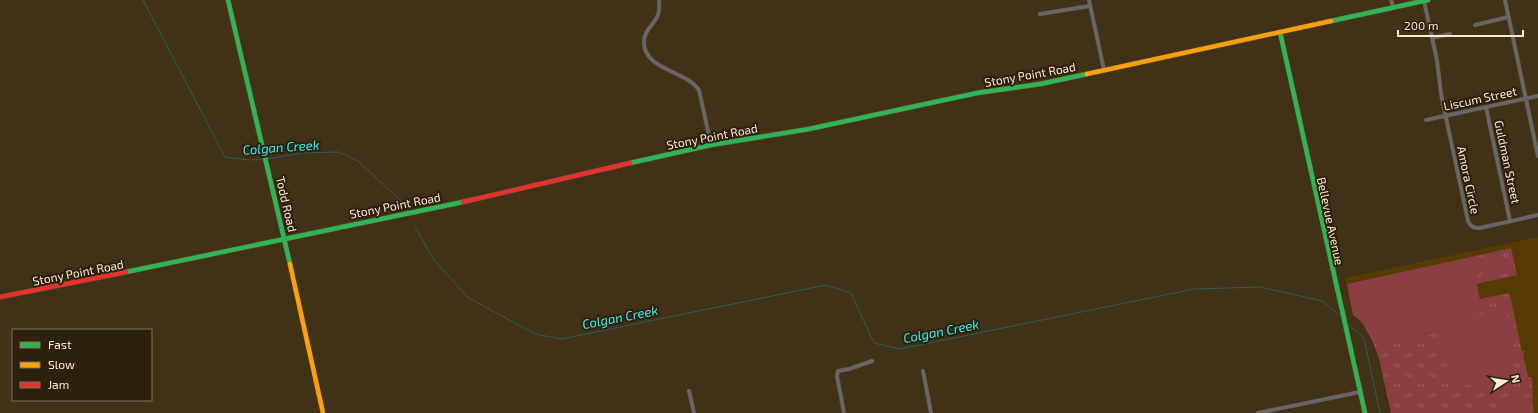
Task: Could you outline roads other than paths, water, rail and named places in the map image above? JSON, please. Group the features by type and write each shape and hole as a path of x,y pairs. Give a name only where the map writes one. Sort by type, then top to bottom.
{"main road":[{"name":"Todd Road","path":"228,0 267,163 322,413"},
{"name":"Stony Point Road","path":"0,297 104,277 451,204 711,145 809,129 977,93 1034,85 1426,0"},
{"name":"Bellevue Avenue","path":"1280,32 1332,274 1347,331 1365,413"}],"street":[{"path":"660,0 660,11 658,16 648,28 645,35 645,49 647,55 653,61 694,84 699,90 711,145"},
{"path":"1089,0 1104,70"},
{"path":"1392,0 1393,7"},
{"path":"1426,0 1438,66 1440,94 1445,116"},
{"path":"1504,0 1538,156"},
{"path":"1040,14 1090,6"},
{"path":"1475,24 1508,17"},
{"path":"1432,38 1450,34"},
{"name":"Liscum Street","path":"1426,120 1538,96"},
{"name":"Guldman Street","path":"1486,108 1510,221"},
{"name":"Amora Circle","path":"1445,116 1470,226 1480,228 1538,215"},
{"path":"844,413 837,376 838,371 872,361"},
{"path":"923,371 931,413"},
{"path":"689,391 694,413"},
{"path":"1258,413 1360,392"}],"waterway":[{"name":"Colgan Creek","path":"143,0 225,157 249,160 263,159"},
{"name":"Colgan Creek","path":"268,159 300,153 339,152 358,161 401,201"},
{"name":"Colgan Creek","path":"415,226 432,257 467,297 535,334 561,339 826,285 851,293 874,343 900,349 1194,289 1260,287 1323,301 1342,318"},
{"name":"Colgan Creek","path":"1347,323 1364,338 1380,413"}]}
